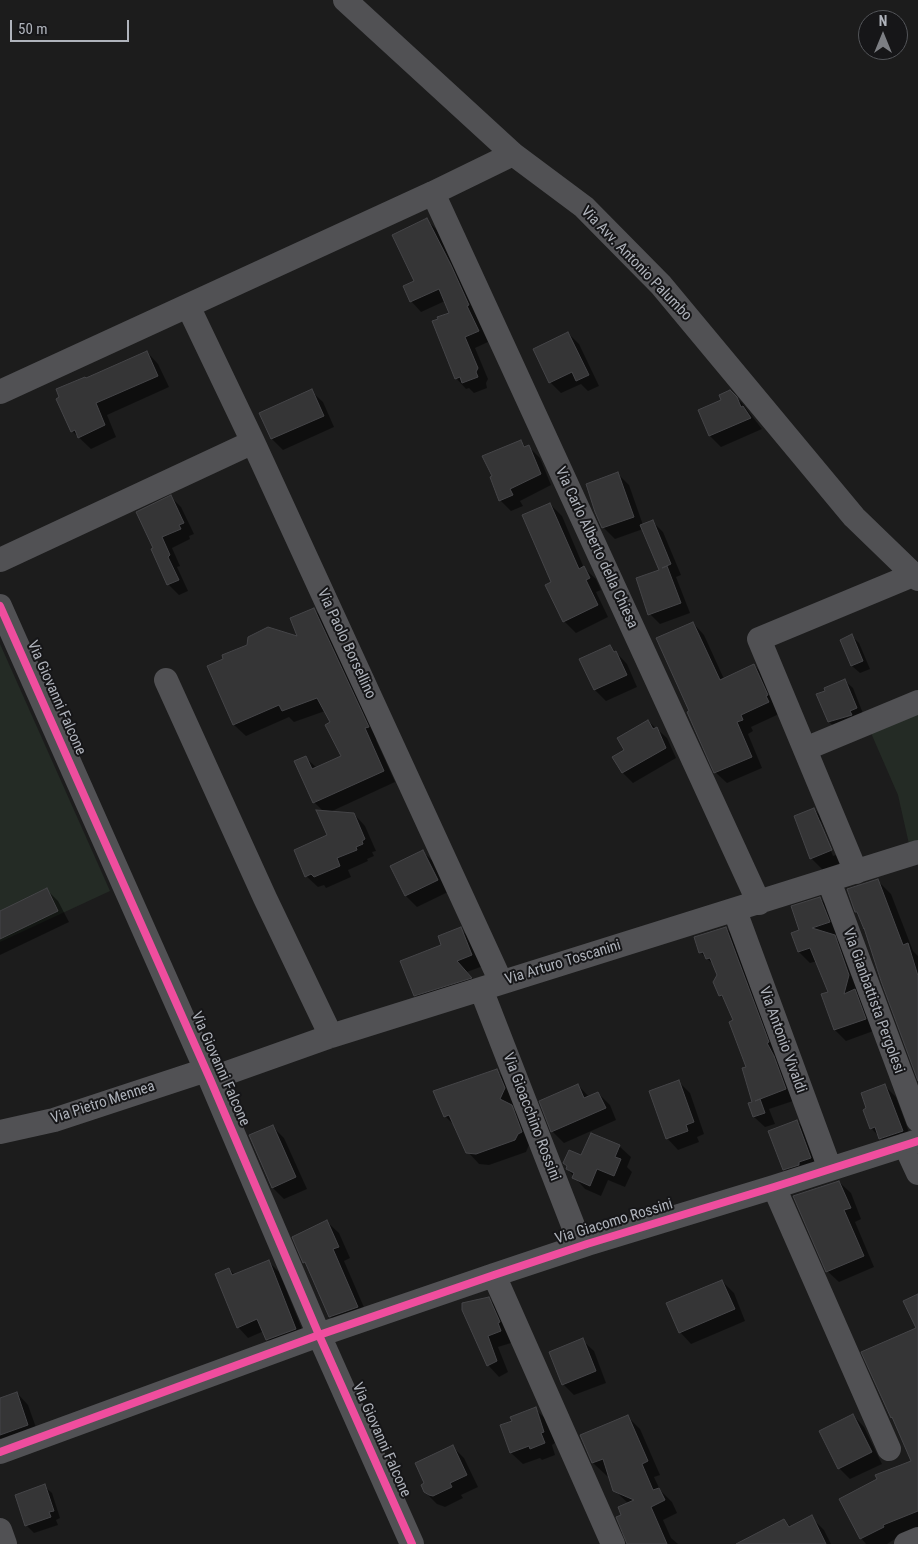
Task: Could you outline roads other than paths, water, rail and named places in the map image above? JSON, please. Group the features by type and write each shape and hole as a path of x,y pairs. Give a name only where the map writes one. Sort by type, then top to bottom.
{"street":[{"name":"Via Avv. Antonio Palumbo","path":"345,0 513,154 584,207 661,286 854,517 916,577"},
{"path":"0,392 433,193 513,154"},
{"name":"Via Carlo Alberto della Chiesa","path":"433,193 760,903"},
{"name":"Via Paolo Borsellino","path":"188,306 253,442 491,986"},
{"path":"0,560 253,442"},
{"path":"856,872 759,639 916,577"},
{"name":"Via Giovanni Falcone","path":"0,606 208,1074 319,1335 412,1544"},
{"path":"166,680 265,898 331,1036"},
{"path":"805,749 918,702"},
{"name":"Via Arturo Toscanini","path":"208,1074 735,911 918,852"},
{"name":"Via Gianbattista Pergolesi","path":"829,881 918,1120"},
{"name":"Via Antonio Vivaldi","path":"735,911 830,1169"},
{"name":"Via Gioacchino Rossini","path":"491,986 581,1246"},
{"name":"Via Pietro Mennea","path":"0,1132 54,1120 208,1074"},
{"path":"912,1143 918,1172"},
{"name":"Via Giacomo Rossini","path":"0,1452 319,1335 494,1275 912,1143"},
{"path":"774,1187 889,1448"},
{"path":"494,1275 613,1544"},
{"path":"0,1530 5,1544"},
{"path":"906,1544 918,1539"}]}
